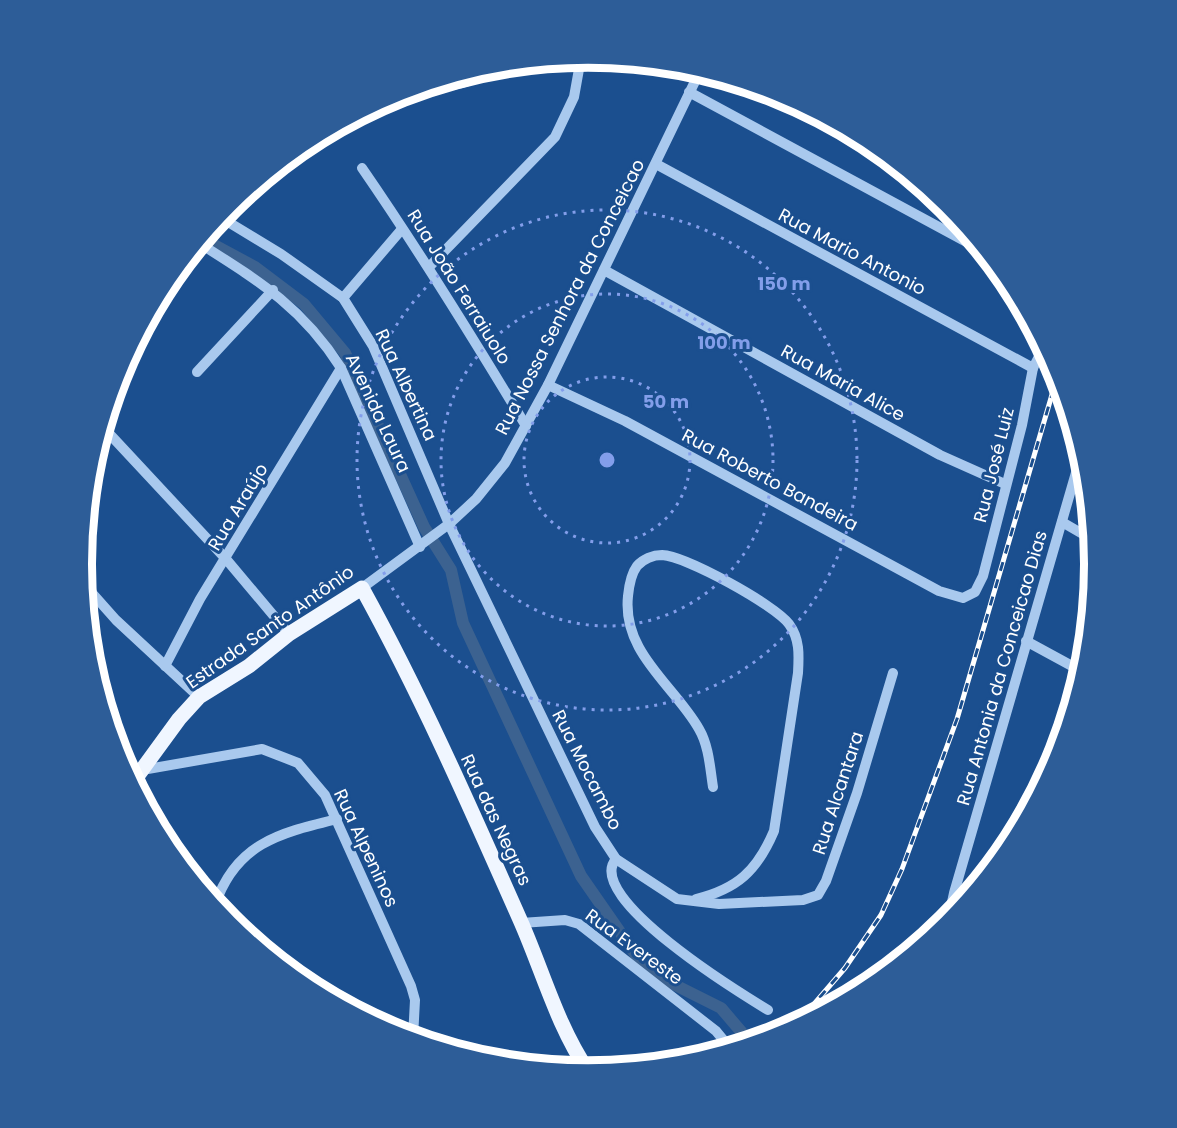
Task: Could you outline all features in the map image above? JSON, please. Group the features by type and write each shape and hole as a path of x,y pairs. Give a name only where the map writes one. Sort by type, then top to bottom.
{"main road":[{"name":"Estrada Santo Antônio","path":"139,774 178,719 199,697 249,666 289,634 362,588"},
{"name":"Rua das Negras","path":"362,588 398,655 521,923 560,1023 581,1060"}],"street":[{"path":"430,266 555,137 574,97 579,68"},
{"name":"Rua Nossa Senhora da Conceicao","path":"446,527 476,499 505,463 526,426 696,79"},
{"path":"689,93 965,241"},
{"name":"Rua Mario Antonio","path":"656,164 1033,368"},
{"name":"Rua João Ferraiuolo","path":"362,168 402,229 430,266 526,426"},
{"name":"Rua Albertina","path":"229,222 281,254 343,298 373,346 446,527"},
{"path":"343,298 402,229"},
{"name":"Avenida Laura","path":"206,248 273,290 325,342 341,368 424,543"},
{"name":"Rua Maria Alice","path":"604,270 940,455 1005,484"},
{"path":"197,372 273,290"},
{"name":"Rua José Luiz","path":"975,592 983,576 1022,425 1033,368 1039,356"},
{"name":"Rua Araújo","path":"165,666 200,598 341,368"},
{"name":"Rua Roberto Bandeira","path":"548,385 625,421 939,591 963,598 975,592"},
{"path":"109,434 226,559 289,634"},
{"name":"Rua Antonia da Conceicao Dias","path":"953,901 1076,473"},
{"path":"1062,522 1084,535"},
{"name":"Estrada Santo Antônio","path":"362,588 446,527"},
{"name":"Rua Mocambo","path":"446,527 585,807 616,859 668,895 687,902 719,904 792,900"},
{"path":"687,902 728,890 739,883 770,841 777,822 798,673 799,649 790,626 772,608 707,571 664,555 655,556 641,562 632,577 626,607 628,621 652,669 700,731 713,787"},
{"path":"93,594 116,620 199,697"},
{"path":"1026,642 1074,667"},
{"name":"Rua Alcantara","path":"792,900 812,898 821,892 826,881 857,793 893,673"},
{"name":"Rua Alpeninos","path":"139,775 254,748 272,750 297,763 308,772 325,795 337,819 411,986 415,1000 414,1028"},
{"path":"219,896 234,866 254,848 286,833 337,819"},
{"path":"616,859 610,870 612,881 622,899 638,916 666,939 768,1010"},
{"name":"Rua Evereste","path":"521,923 565,920 579,924 716,1031 725,1042"}],"waterway":[{"path":"210,243 255,267 304,304 345,353 424,527 451,570 463,623 581,876 647,971 721,1008 744,1035"}],"railway":[{"path":"811,1007 845,968 881,915 902,869 957,719 1053,390"}]}
